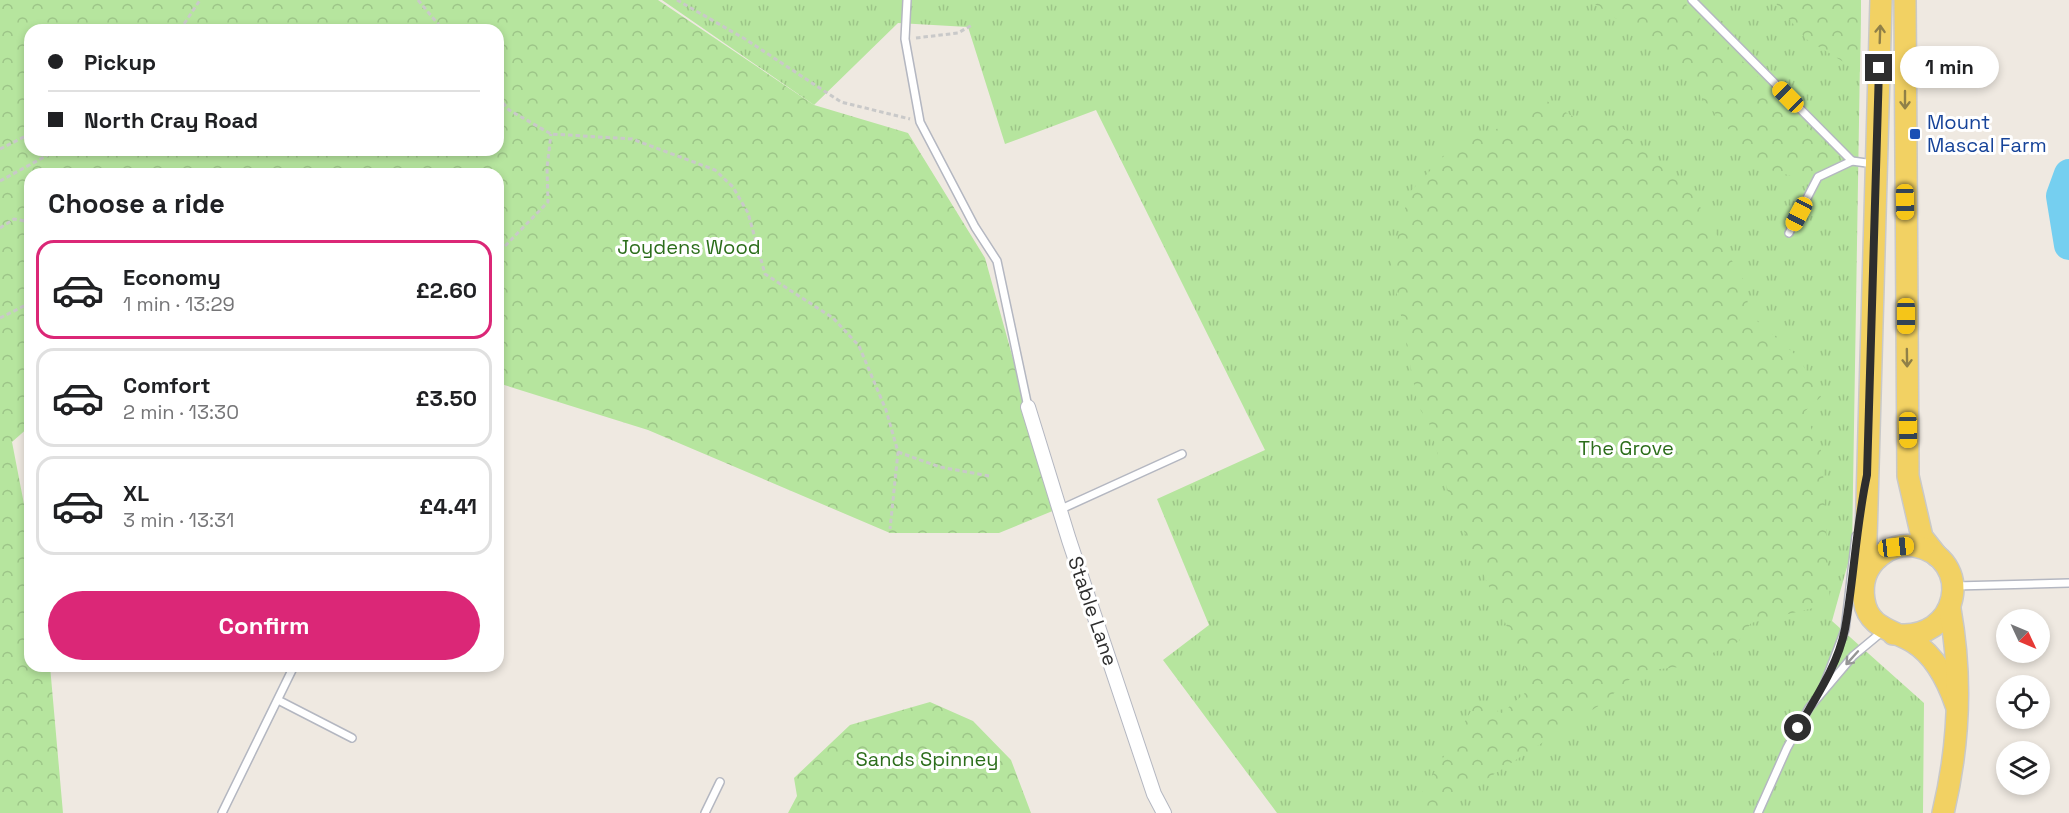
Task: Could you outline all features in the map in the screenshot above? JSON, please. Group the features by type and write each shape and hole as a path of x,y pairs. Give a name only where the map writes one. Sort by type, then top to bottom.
{"main road":[{"path":"1881,0 1865,575 1862,590 1864,604 1873,620 1889,632 1913,643 1932,661 1947,679 1956,705"},
{"path":"1905,0 1908,476 1922,537 1945,564 1953,586 1950,609 1958,661 1954,742 1943,813"},
{"path":"1865,575 1872,563 1883,553 1896,547 1910,545 1924,548 1937,556"},
{"path":"1889,632 1920,635 1932,629 1950,609"}],"street":[{"name":"Stable Lane","path":"1028,406 1059,510 1154,794 1164,813"}],"lane":[{"path":"907,0 905,39 920,122 975,227 997,261 1028,406"},
{"path":"1692,0 1852,161"},
{"path":"1789,233 1818,177 1852,161 1876,164"},
{"path":"1059,510 1182,454"},
{"path":"1758,813 1787,748 1822,690 1845,630 1860,505 1867,475"},
{"path":"1953,586 2069,583"},
{"path":"1822,690 1832,683 1853,656 1889,632"},
{"path":"222,813 291,672"},
{"path":"278,700 352,738"},
{"path":"705,813 720,782"}],"path":[{"path":"184,24 200,0"},
{"path":"418,0 438,24"},
{"path":"677,0 745,39 841,102 920,122"},
{"path":"905,39 958,33 972,25"},
{"path":"504,104 509,110 551,134 632,139 715,170 733,187 748,213 765,274 833,318 859,346 886,410 898,452 890,530"},
{"path":"504,247 548,202 547,168 551,134"},
{"path":"0,149 24,137"},
{"path":"0,181 46,156"},
{"path":"0,228 14,219 24,221"},
{"path":"0,318 24,306"},
{"path":"898,452 940,467 989,476"}],"green space":[{"name":"Joydens Wood","path":"0,0 658,0 814,105 908,133 985,258 1055,510 999,533 890,533 648,430 504,385 504,168 24,168 24,431 12,442 24,504 24,672 51,672 63,813 0,813"},
{"path":"662,0 1861,0 1852,549 1832,621 1924,703 1923,813 1277,813 1163,660 1209,625 1157,499 1265,450 1096,110 1005,144 968,27 898,23 814,105"},
{"path":"1589,0 1682,0 1836,156 1801,179 1761,167 1701,97 1684,65"},
{"path":"1773,0 1861,0 1860,72 1806,39"},
{"name":"The Grove","path":"1540,97 1572,116 1613,119 1693,195 1747,286 1748,313 1799,358 1821,397 1804,412 1822,453 1830,604 1751,623 1738,642 1680,667 1639,671 1603,703 1450,803 1410,813 1476,703 1502,713 1526,692 1526,669 1451,502 1429,423 1418,406 1391,263 1409,193 1462,137 1526,122"},
{"path":"2069,174 2069,245 2061,196"},
{"name":"Sands Spinney","path":"930,702 973,721 1011,760 1031,813 788,813 797,796 794,778 850,725"}],"waterway":[{"path":"2069,174 2061,196 2069,245"}],"place":[{"name":"Mount Mascal Farm","path":"1915,134"}],"route":[{"path":"1798,728 1822,690 1845,630 1860,505 1867,475 1879,68"}]}
